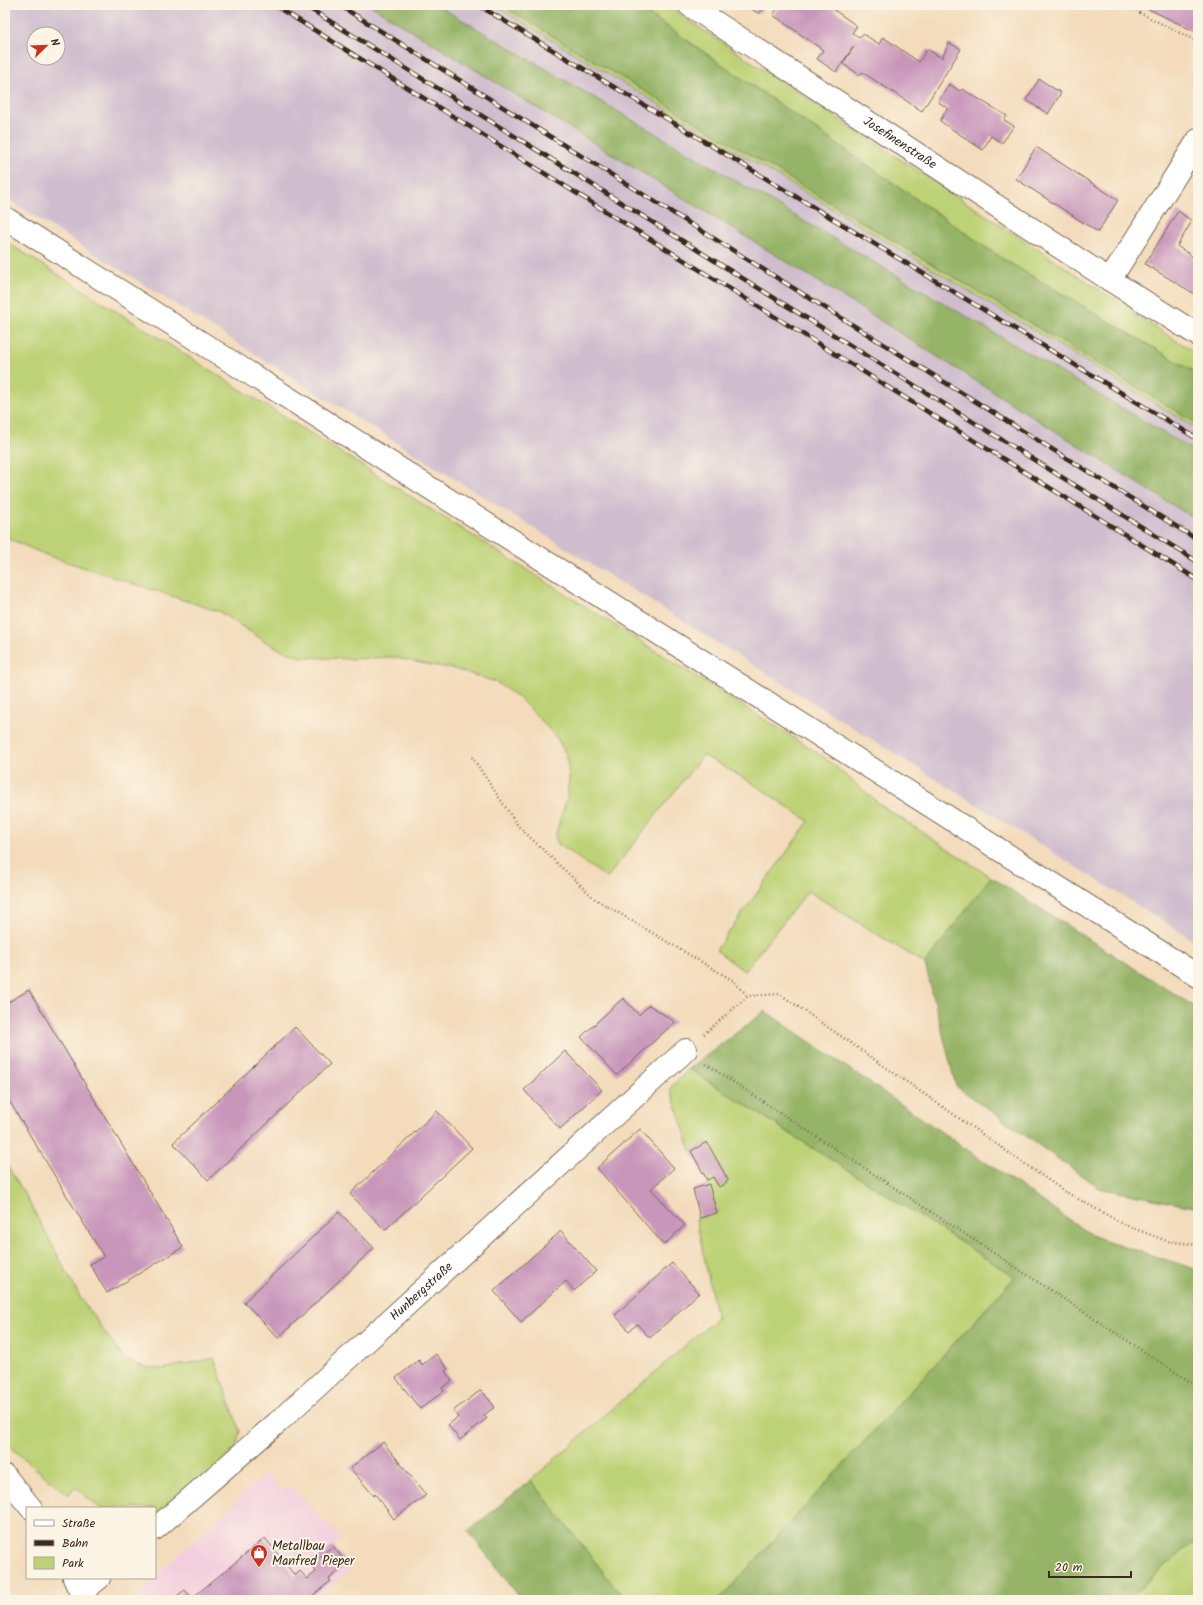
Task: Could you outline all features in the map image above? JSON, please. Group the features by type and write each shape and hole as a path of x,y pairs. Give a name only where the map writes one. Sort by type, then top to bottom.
{"street":[{"name":"Josefinenstraße","path":"689,5 1110,280 1198,335"},
{"path":"1110,280 1198,140"},
{"path":"5,218 1198,976"},
{"name":"Hunbergstraße","path":"156,1528 284,1416 686,1050"},
{"path":"5,1476 30,1507"},
{"path":"80,1590 97,1579"}],"path":[{"path":"1130,5 1140,14 1198,42"},
{"path":"472,757 518,826 596,899 732,980 748,996"},
{"path":"1198,1245 1167,1241 1125,1225 1064,1191 780,994 748,996 686,1050 1198,1387"}],"shaded area":[{"path":"5,5 370,5 808,275 1198,521 1198,943 5,198"},
{"path":"437,5 494,5 1198,429 1198,453"},
{"path":"266,1474 283,1491 290,1485 341,1539 333,1546 352,1569 314,1600 136,1600 146,1585 152,1579 156,1579 156,1576"}],"green space":[{"path":"370,5 437,5 1198,453 1198,521 808,275"},
{"path":"494,5 501,5 1198,424 1198,429"},
{"path":"501,5 636,5 1003,259 1198,374 1198,424"},
{"path":"636,5 665,5 1112,298 1121,296 1131,303 1134,314 1198,354 1198,374 1003,259"},
{"path":"5,241 824,757 882,806 991,877 925,964 808,891 744,971 716,950 809,821 752,783 703,755 607,878 558,844 555,836 567,798 569,777 567,756 558,740 542,721 519,698 496,682 451,668 392,657 351,659 301,657 279,649 220,612 46,555 5,537"},
{"path":"991,877 1198,1009 1198,1208 1099,1188 956,1086 925,964"},
{"path":"765,1011 1093,1236 1198,1270 1198,1541 1182,1551 1127,1600 719,1600 1015,1277 689,1069"},
{"path":"689,1069 1015,1277 719,1600 625,1600 531,1480 717,1318 696,1219 717,1213 707,1180 713,1177 719,1187 728,1180 707,1142 691,1151 670,1088"},
{"path":"5,1162 27,1198 80,1297 124,1359 144,1367 162,1369 214,1358 240,1431 236,1448 156,1522 156,1507 99,1507 75,1487 68,1495 5,1443"},
{"path":"531,1480 625,1600 522,1600 468,1531"},
{"path":"1198,1541 1198,1600 1127,1600 1182,1551"}],"building":[{"path":"745,5 766,5 759,14"},
{"path":"780,5 827,5 857,26 852,33 859,37 863,34 879,44 883,37 919,62 927,49 942,58 949,43 961,49 922,111 862,72 860,75 843,64 854,46 836,72 817,59 823,50 773,15"},
{"path":"1140,5 1198,5 1198,33"},
{"path":"1039,79 1061,93 1048,114 1026,100"},
{"path":"949,84 960,91 962,89 1007,116 1004,120 1014,126 1002,143 991,136 983,150 940,121 948,108 938,102"},
{"path":"1036,147 1118,200 1098,232 1016,179"},
{"path":"1178,211 1192,221 1177,246 1195,258 1198,253 1198,296 1145,264"},
{"path":"29,990 183,1247 107,1293 90,1264 104,1257 5,1094 5,1004"},
{"path":"623,998 639,1015 649,1005 675,1022 617,1075 581,1037"},
{"path":"295,1027 330,1064 208,1180 173,1143"},
{"path":"565,1051 602,1090 560,1129 524,1090"},
{"path":"437,1111 472,1148 385,1230 350,1194"},
{"path":"640,1129 674,1168 651,1189 685,1225 664,1245 597,1168"},
{"path":"707,1142 728,1180 719,1187 713,1177 707,1180 691,1151"},
{"path":"709,1184 717,1213 700,1218 693,1189"},
{"path":"339,1212 374,1248 278,1338 244,1302"},
{"path":"561,1231 596,1271 574,1291 566,1281 521,1322 494,1291"},
{"path":"672,1263 699,1293 650,1338 637,1324 629,1331 615,1315"},
{"path":"436,1354 448,1369 445,1371 452,1381 442,1388 444,1391 420,1409 396,1378 419,1360 422,1365"},
{"path":"481,1390 495,1407 484,1415 487,1418 460,1440 448,1425 458,1417 453,1411"},
{"path":"383,1442 426,1495 394,1519 375,1494 374,1496 350,1468"},
{"name":"Metallbau Manfred Pieper","path":"265,1538 295,1576 300,1571 307,1579 316,1572 310,1564 333,1546 347,1564 329,1579 331,1581 307,1600 171,1600 185,1590 192,1598"}],"railway":[{"path":"274,5 1198,580"},
{"path":"304,5 1198,562"},
{"path":"339,5 1198,540"},
{"path":"478,5 1198,439"}],"place":[{"name":"Metallbau Manfred Pieper","path":"259,1568"}]}
